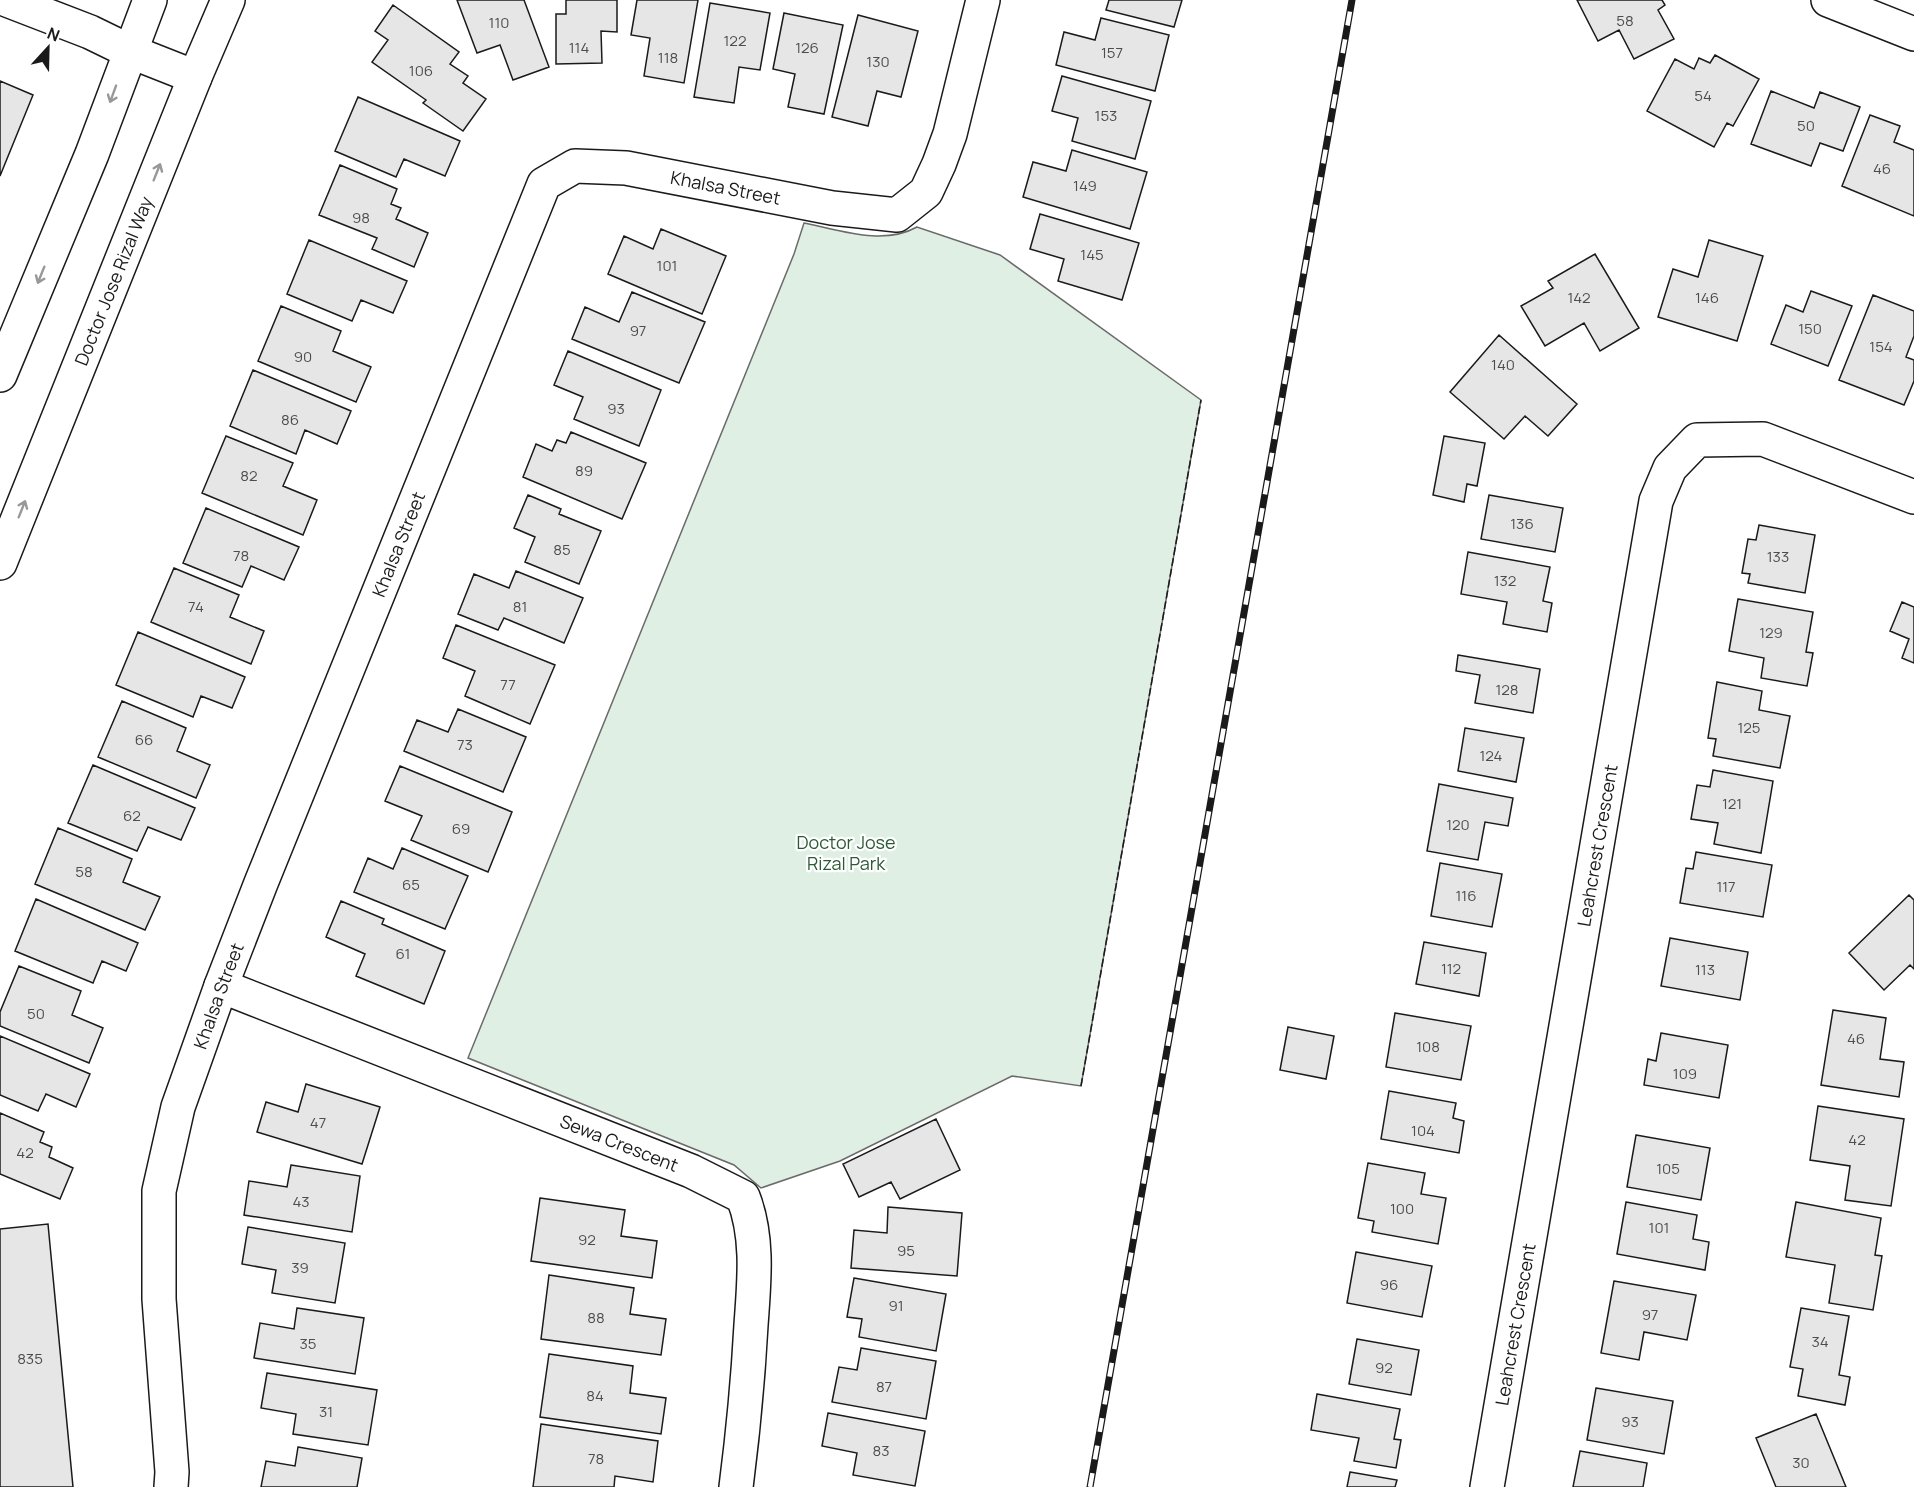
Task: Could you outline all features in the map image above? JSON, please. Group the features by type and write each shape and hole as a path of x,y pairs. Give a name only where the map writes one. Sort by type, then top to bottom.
{"street":[{"path":"8,0 195,77"},
{"path":"0,375 92,154 150,0"},
{"name":"Doctor Jose Rizal Way","path":"0,563 228,0"},
{"name":"Khalsa Street","path":"171,1487 172,1472 159,1299 159,1191 178,1107 220,986 544,184 575,166 626,168 832,208 897,215 926,192 939,164 950,134 983,0"},
{"path":"1828,0 1914,34"},
{"name":"Leahcrest Crescent","path":"1487,1487 1656,501 1670,468 1697,440 1763,439 1914,497"},
{"name":"Sewa Crescent","path":"220,986 691,1171 743,1197 751,1217 754,1275 747,1401 736,1487"}],"green space":[{"name":"Doctor Jose Rizal Park","path":"804,223 876,236 904,233 917,227 1000,255 1201,400 1081,1086 1012,1076 840,1161 761,1188 734,1165 468,1058 794,254"}],"building":[{"path":"457,0 524,0 549,67 513,80 500,45 477,53"},
{"path":"566,0 617,0 617,32 601,31 602,63 556,64 556,14 566,14"},
{"path":"637,0 698,0 684,83 644,76 650,38 631,35"},
{"path":"1109,0 1182,0 1174,27 1106,10"},
{"path":"1577,0 1662,0 1665,5 1658,10 1674,39 1634,59 1619,30 1598,41"},
{"path":"710,3 770,13 760,70 739,67 734,103 694,97"},
{"path":"393,5 459,52 450,64 468,76 463,83 486,99 463,131 423,103 426,100 372,62 388,40 375,31"},
{"path":"784,13 843,25 824,114 788,107 795,74 773,69"},
{"path":"858,15 918,31 901,97 877,91 868,126 832,117"},
{"path":"1101,18 1169,35 1155,91 1056,65 1064,32 1095,40"},
{"path":"1715,55 1759,79 1733,126 1727,123 1714,147 1647,111 1675,59 1694,69 1699,58 1710,63"},
{"path":"1062,76 1151,101 1135,159 1072,141 1078,118 1052,111"},
{"path":"0,81 33,95 0,176"},
{"path":"1771,91 1814,108 1820,92 1860,107 1843,151 1820,143 1811,166 1751,144"},
{"path":"358,97 460,141 445,176 404,159 396,177 335,151"},
{"path":"1870,115 1900,126 1894,142 1914,150 1914,216 1842,186"},
{"path":"1072,150 1147,172 1130,229 1023,197 1033,162 1066,171"},
{"path":"340,165 397,189 391,204 401,208 396,219 428,233 414,267 372,249 377,238 319,215"},
{"path":"1040,214 1139,243 1122,300 1058,281 1064,259 1030,249"},
{"path":"661,229 726,256 702,314 608,274 624,236 653,249"},
{"path":"309,240 407,281 393,313 361,300 352,321 287,294"},
{"path":"1709,240 1763,256 1737,341 1658,317 1673,269 1698,277"},
{"path":"1595,254 1639,328 1600,351 1584,323 1545,346 1521,306 1553,288 1548,281"},
{"path":"1811,291 1852,306 1828,366 1771,344 1786,305 1803,312"},
{"path":"632,292 705,322 679,383 572,339 585,307 619,322"},
{"path":"1873,295 1914,311 1914,336 1906,357 1914,360 1914,381 1904,405 1839,380"},
{"path":"281,306 341,331 333,351 371,367 356,402 258,361"},
{"path":"1499,335 1577,404 1548,436 1525,416 1504,439 1450,392"},
{"path":"568,351 661,390 639,446 574,419 583,397 554,385"},
{"path":"253,370 351,411 337,444 305,430 296,454 230,426"},
{"path":"571,432 646,463 622,519 523,477 536,444 552,451 557,440 566,443"},
{"path":"226,436 293,463 283,486 317,500 303,535 202,493"},
{"path":"1444,436 1485,443 1477,486 1467,484 1464,502 1433,495"},
{"path":"528,495 561,509 559,514 601,531 579,584 525,562 535,537 514,528"},
{"path":"1489,495 1563,508 1555,552 1481,539"},
{"path":"206,508 299,547 284,580 251,566 242,587 183,563"},
{"path":"1759,525 1815,535 1805,593 1748,583 1750,574 1742,573 1748,539 1756,540"},
{"path":"1468,552 1550,567 1543,601 1552,603 1547,632 1503,624 1507,602 1461,594"},
{"path":"174,568 239,595 230,617 264,631 251,664 151,622"},
{"path":"516,571 583,598 564,643 504,618 498,630 458,614 474,574 509,588"},
{"path":"1738,599 1813,612 1806,652 1813,653 1807,686 1761,678 1764,658 1729,651"},
{"path":"1902,602 1914,607 1914,663 1902,658 1909,639 1890,631"},
{"path":"456,625 555,665 530,724 465,696 475,671 443,658"},
{"path":"138,632 245,677 232,708 201,696 193,717 116,685"},
{"path":"1458,655 1540,669 1533,713 1475,703 1480,675 1456,671"},
{"path":"1717,682 1762,691 1759,710 1790,716 1780,768 1713,756 1716,739 1708,738"},
{"path":"122,701 186,728 177,751 210,765 196,798 98,757"},
{"path":"458,709 526,737 503,792 404,751 417,720 448,732"},
{"path":"1465,728 1524,738 1516,782 1458,771"},
{"path":"93,765 195,808 181,840 148,827 137,851 68,823"},
{"path":"400,766 512,812 488,872 411,840 422,816 385,801"},
{"path":"1713,770 1773,781 1761,853 1714,844 1718,823 1691,819 1697,785 1710,787"},
{"path":"1439,784 1513,798 1508,826 1485,822 1478,860 1427,851"},
{"path":"58,828 132,859 123,882 160,897 145,930 35,884"},
{"path":"402,848 468,876 445,929 354,892 368,858 393,869"},
{"path":"1696,852 1772,865 1763,917 1680,903 1686,868 1693,869"},
{"path":"1440,863 1502,874 1492,927 1431,916"},
{"path":"1909,895 1914,900 1914,969 1910,965 1884,990 1849,953"},
{"path":"36,899 138,943 126,971 102,961 93,983 15,951"},
{"path":"341,901 384,919 382,924 445,951 424,1004 356,976 365,954 326,937"},
{"path":"1670,938 1748,952 1740,1000 1661,986"},
{"path":"1424,942 1486,953 1479,996 1416,984"},
{"path":"19,966 81,991 72,1015 103,1028 89,1063 0,1026 0,1012"},
{"path":"1833,1010 1886,1018 1880,1059 1904,1062 1899,1097 1821,1085"},
{"path":"1395,1013 1471,1026 1461,1080 1386,1067"},
{"path":"1288,1027 1334,1036 1326,1079 1280,1070"},
{"path":"1661,1033 1728,1045 1719,1098 1644,1085 1648,1059 1656,1061"},
{"path":"0,1036 90,1074 76,1107 46,1094 38,1111 0,1095"},
{"path":"306,1084 380,1107 362,1164 257,1132 266,1102 298,1112"},
{"path":"1389,1091 1456,1103 1453,1118 1464,1121 1459,1153 1381,1139"},
{"path":"1818,1106 1904,1119 1891,1206 1845,1200 1850,1166 1810,1160"},
{"path":"0,1113 44,1132 40,1142 52,1147 49,1157 73,1168 60,1199 0,1174"},
{"path":"936,1119 960,1170 900,1199 891,1182 859,1197 843,1164"},
{"path":"1636,1135 1710,1148 1701,1200 1627,1187"},
{"path":"1368,1163 1425,1173 1421,1194 1446,1198 1438,1244 1372,1232 1374,1221 1358,1218"},
{"path":"291,1165 360,1176 352,1232 244,1215 249,1181 287,1187"},
{"path":"540,1198 625,1210 621,1236 657,1241 652,1278 531,1261"},
{"path":"1626,1202 1697,1215 1693,1239 1709,1242 1705,1270 1617,1254"},
{"path":"1796,1202 1881,1218 1875,1255 1882,1256 1873,1310 1829,1303 1835,1265 1786,1257"},
{"path":"888,1207 962,1213 957,1276 851,1268 854,1230 887,1233"},
{"path":"48,1224 73,1487 0,1487 0,1229"},
{"path":"248,1227 345,1243 335,1303 272,1293 276,1270 242,1264"},
{"path":"1356,1252 1432,1266 1422,1317 1347,1303"},
{"path":"549,1275 634,1288 630,1314 666,1319 661,1355 541,1339"},
{"path":"854,1278 946,1294 936,1351 859,1337 862,1319 847,1317"},
{"path":"1614,1281 1696,1295 1687,1340 1644,1332 1639,1360 1601,1353"},
{"path":"297,1308 364,1318 355,1374 254,1358 260,1323 294,1329"},
{"path":"1801,1308 1849,1316 1839,1375 1850,1377 1845,1405 1798,1396 1803,1369 1790,1367"},
{"path":"1357,1339 1419,1350 1411,1395 1349,1384"},
{"path":"861,1348 936,1361 926,1419 832,1402 839,1367 857,1370"},
{"path":"549,1354 633,1366 630,1393 666,1398 661,1434 540,1417"},
{"path":"267,1373 377,1390 368,1445 293,1434 296,1414 261,1408"},
{"path":"1596,1388 1673,1401 1664,1454 1587,1440"},
{"path":"1317,1394 1400,1409 1394,1439 1401,1440 1396,1468 1354,1461 1359,1438 1311,1430"},
{"path":"828,1413 925,1431 915,1486 853,1475 857,1453 822,1446"},
{"path":"1816,1414 1846,1487 1776,1487 1756,1438"},
{"path":"541,1424 658,1441 653,1482 615,1476 614,1487 533,1487"},
{"path":"298,1447 362,1458 357,1487 261,1487 266,1461 295,1466"},
{"path":"1580,1451 1647,1463 1643,1487 1573,1487"},
{"path":"1350,1472 1397,1480 1395,1487 1347,1487"}],"railway":[{"path":"1090,1487 1352,0"}],"fence":[{"path":"1081,1086 1201,400"}]}
